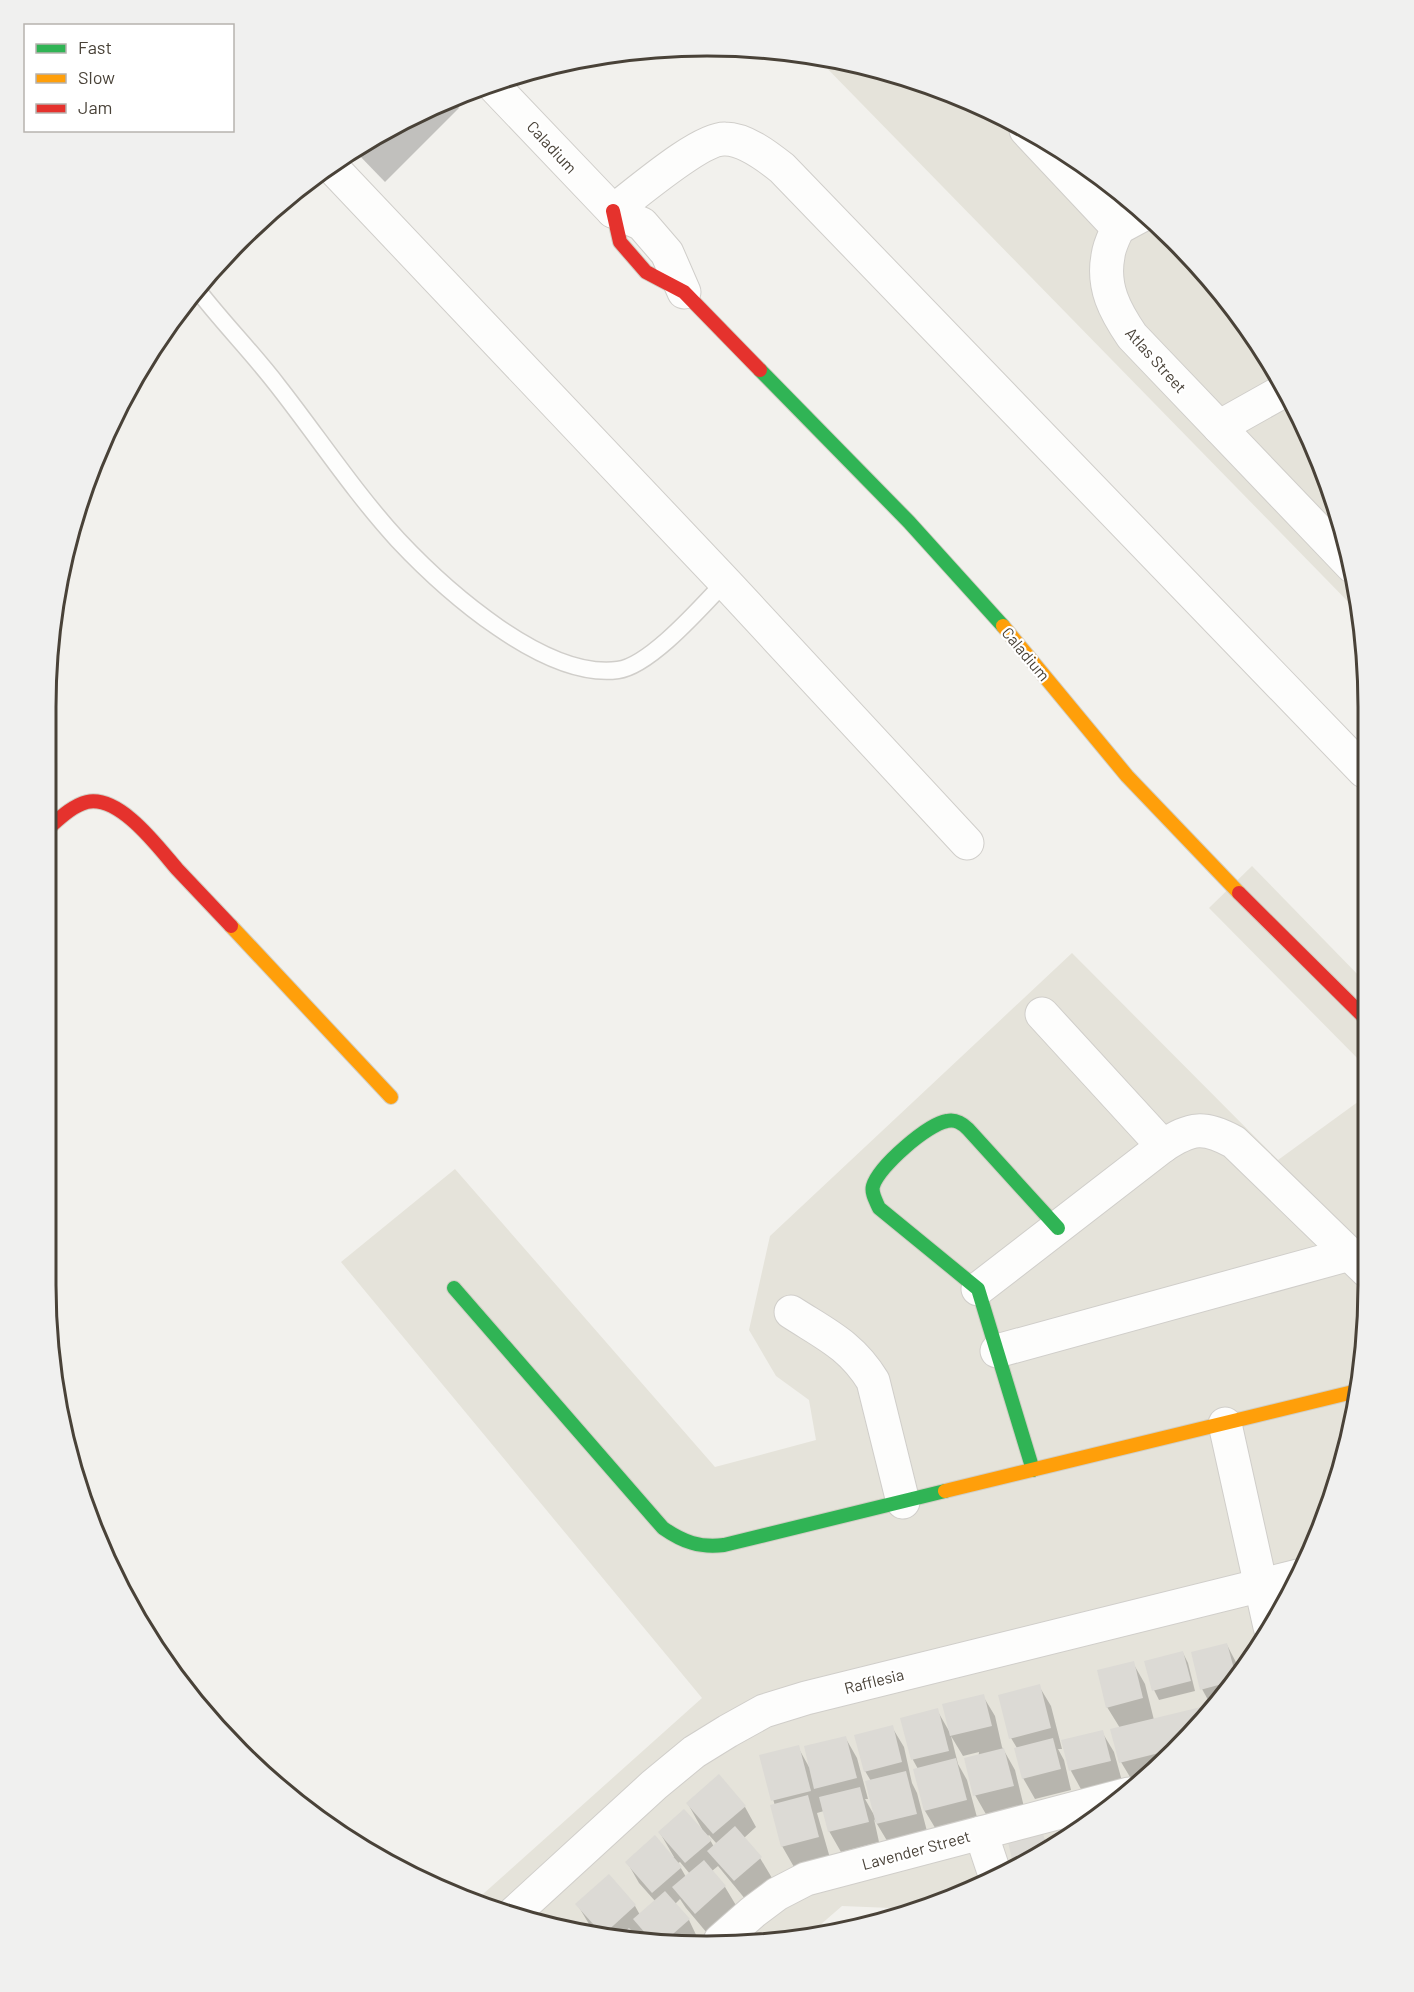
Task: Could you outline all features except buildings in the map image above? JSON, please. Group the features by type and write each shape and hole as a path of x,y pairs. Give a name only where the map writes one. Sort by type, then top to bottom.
{"street":[{"name":"Caladium","path":"498,90 613,211 642,224 668,253 684,292 917,531 1009,633 1126,776 1208,862 1358,1011"},
{"path":"613,211 695,149 710,141 726,138 764,153 782,168 1358,765"},
{"name":"Atlas Street","path":"1060,160 1131,221 1108,254 1107,276 1109,296 1132,336 1339,551"},
{"path":"336,171 725,582 967,843"},
{"path":"1219,427 1278,394"},
{"path":"56,823 88,802 105,802 117,809 140,829 391,1096"},
{"path":"1042,1014 1164,1146"},
{"path":"1033,1470 978,1289 879,1208 873,1197 873,1186 880,1171 936,1124 955,1120 963,1123 1058,1228"},
{"path":"978,1289 1164,1146 1182,1134 1201,1130 1217,1133 1234,1142 1358,1262"},
{"path":"997,1351 1358,1263"},
{"path":"454,1288 663,1528 676,1538 707,1548 1349,1393"},
{"path":"791,1312 849,1349 873,1381 903,1502"},
{"path":"1225,1424 1268,1616"},
{"name":"Rafflesia","path":"519,1908 654,1785 694,1752 764,1711 806,1698 1288,1578"},
{"name":"Lavender Street","path":"726,1936 777,1894 806,1879 1107,1800"},
{"path":"981,1833 993,1870"}],"lane":[{"path":"202,295 276,383 365,501 398,540 447,587 515,640 556,661 595,672 621,670 646,657 673,635 725,582"}],"shaded area":[{"path":"825,67 916,90 995,123 1069,165 1137,217 1168,246 1224,310 1249,345 1291,419 1324,498 1336,538 1350,604"},
{"path":"1252,866 1358,975 1358,1059 1209,908"},
{"path":"1072,953 1278,1160 1358,1102 1358,1285 1353,1370 1336,1454 1309,1534 1271,1611 1249,1647 1197,1715 1168,1746 1104,1802 1069,1827 1033,1849 956,1887 895,1908 842,1906 818,1927 750,1935 707,1936 664,1935 580,1924 538,1914 481,1896 702,1698 341,1262 455,1169 715,1467 816,1440 809,1400 776,1376 749,1330 770,1236"}],"traffic: fast":[{"path":"760,370 909,522 1003,626"},
{"path":"1033,1470 978,1289 879,1208 873,1194 873,1186 884,1168 905,1147 939,1124 956,1121 968,1129 1058,1228"},
{"path":"454,1288 663,1528 685,1540 699,1545 724,1545 945,1491"}],"traffic: slow":[{"path":"1003,626 1127,776 1239,893"},
{"path":"231,926 391,1097"},
{"path":"945,1491 1349,1393"}],"traffic: jam":[{"path":"613,211 620,242 646,272 684,292 760,370"},
{"path":"56,821 75,807 87,802 100,802 112,806 125,814 149,836 231,926"},
{"path":"1239,893 1358,1011"}]}
